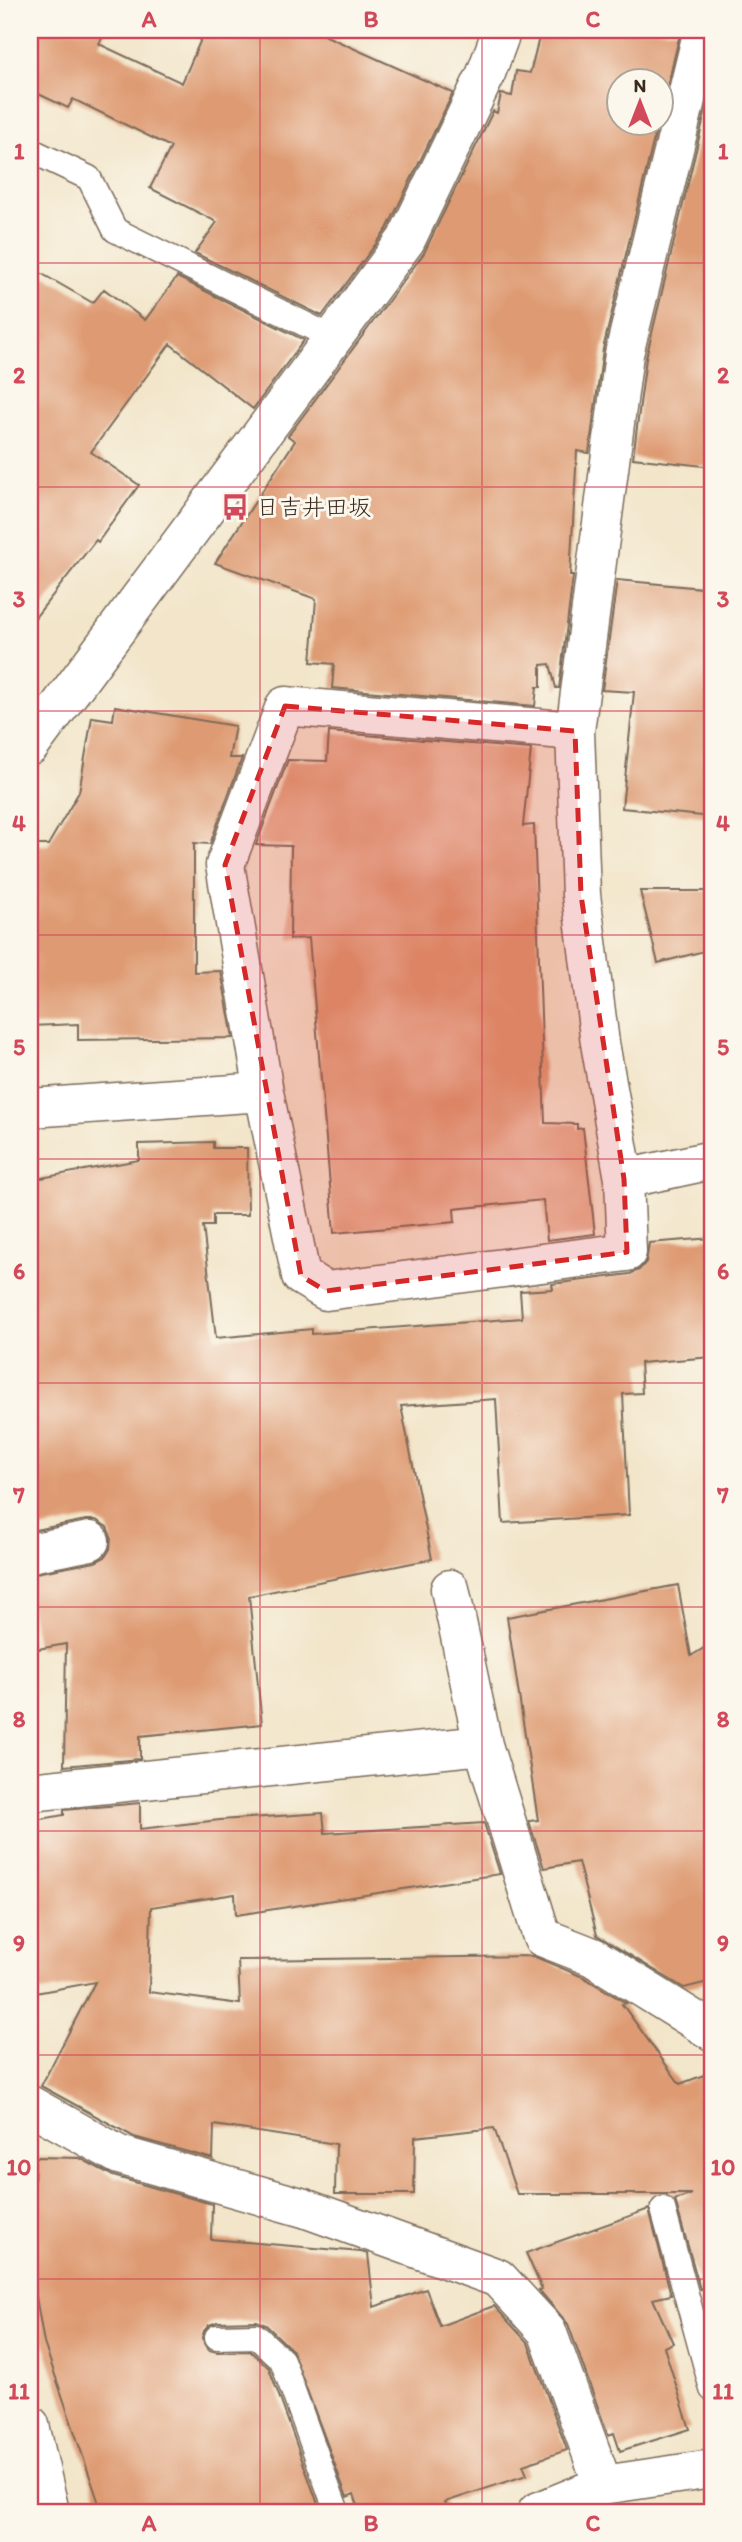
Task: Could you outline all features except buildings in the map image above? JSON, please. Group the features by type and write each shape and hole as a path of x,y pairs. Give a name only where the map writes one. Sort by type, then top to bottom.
{"street":[{"path":"30,746 406,240 485,76 502,30"},
{"path":"575,731 285,706 225,865 264,1092 301,1276 326,1291 627,1252 624,1179 600,1043 581,895 575,731 624,354 703,30"},
{"path":"30,1108 264,1092"},
{"path":"624,1179 712,1160"},
{"path":"30,1553 90,1541"},
{"path":"450,1589 483,1745 542,1937 593,1956 712,2031"},
{"path":"30,1792 483,1745"},
{"path":"30,2105 119,2155 304,2208 498,2278 547,2331 603,2485"},
{"path":"30,2425 50,2512"},
{"path":"537,2512 603,2485 712,2469"}],"lane":[{"path":"30,150 89,178 115,230 333,338"},
{"path":"663,2209 712,2389"},
{"path":"217,2337 256,2336 282,2360 337,2512"}],"highlighted area":[{"path":"285,706 575,731 581,895 624,1179 627,1252 326,1291 301,1276 225,865"}],"place":[{"name":"日吉井田坂","path":"235,507"}]}
